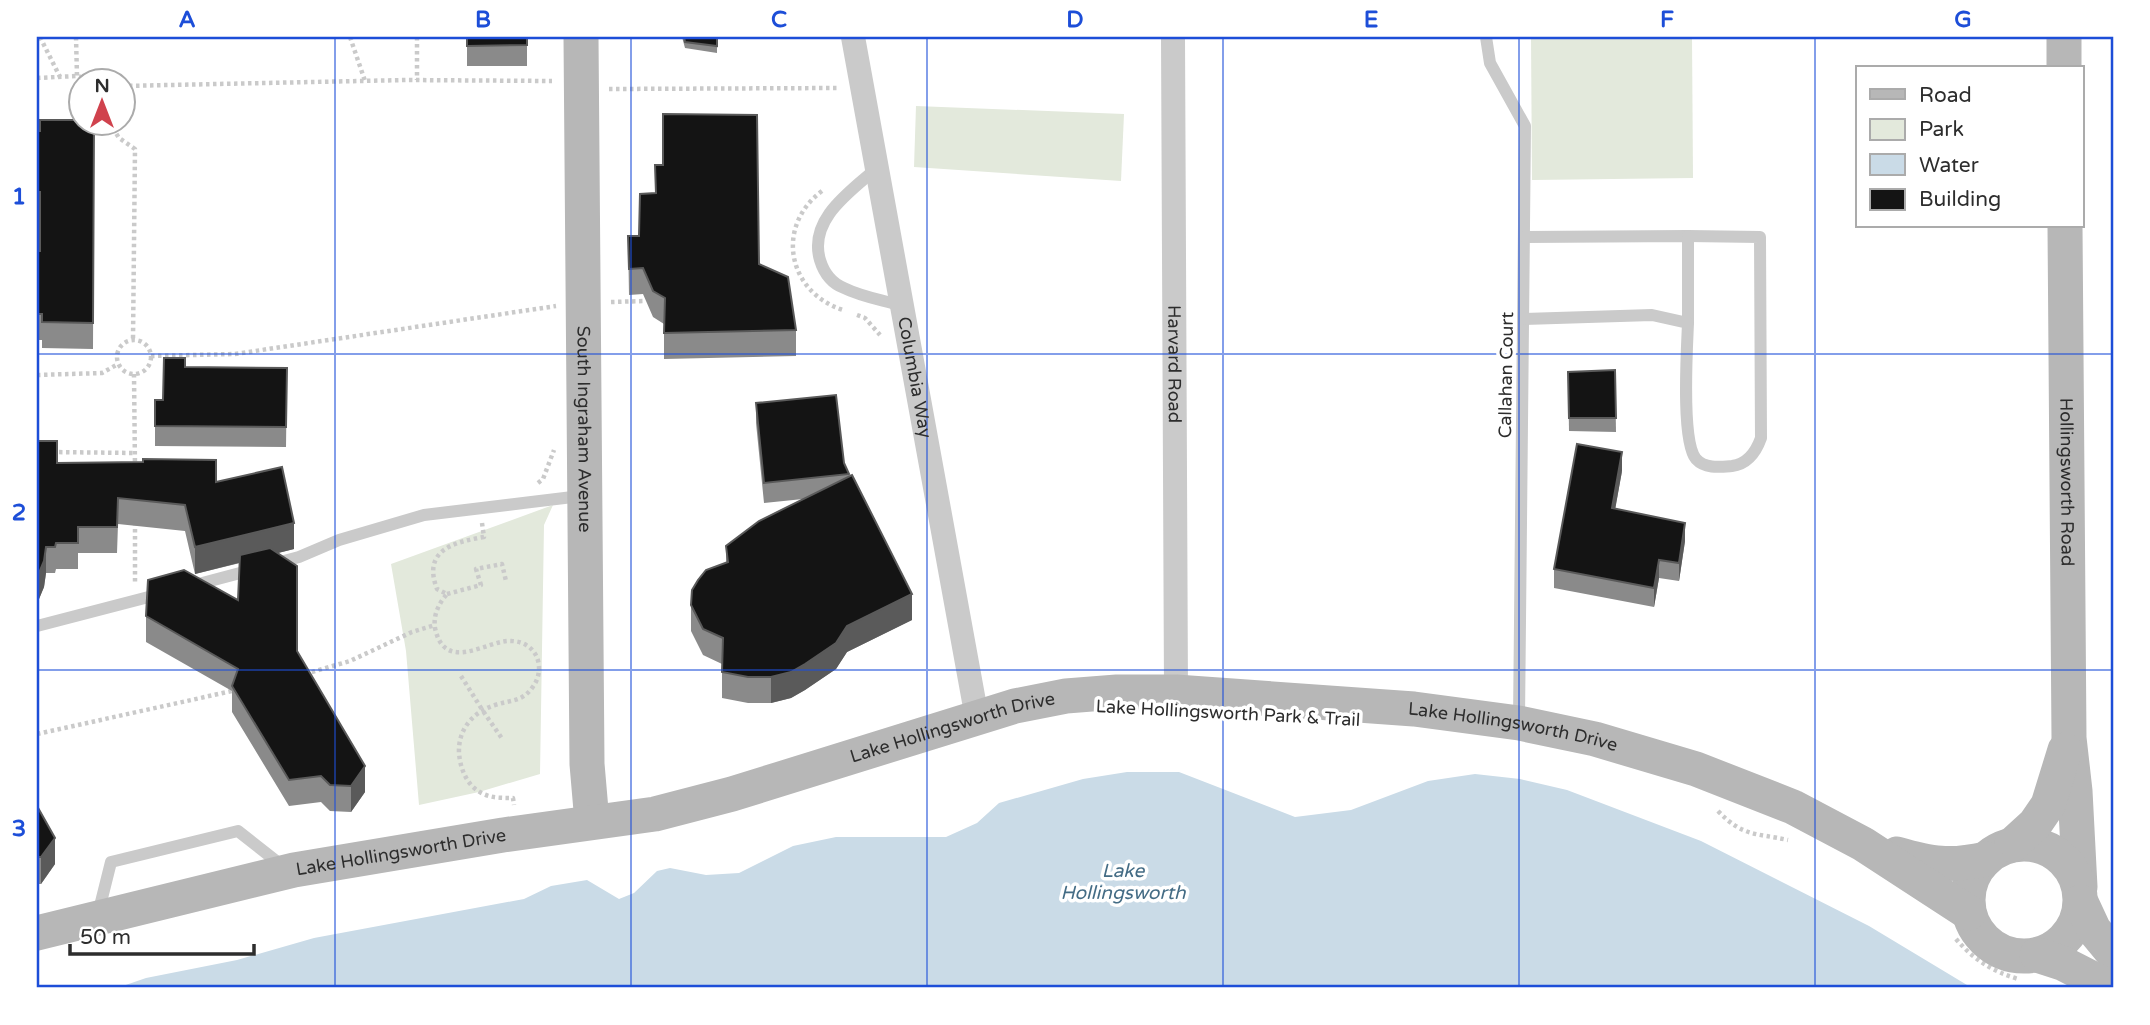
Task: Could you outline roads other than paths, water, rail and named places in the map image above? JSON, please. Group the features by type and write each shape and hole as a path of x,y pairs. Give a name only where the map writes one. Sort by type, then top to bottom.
{"street":[{"name":"South Ingraham Avenue","path":"581,37 587,764 592,822"},
{"name":"Columbia Way","path":"853,37 977,718"},
{"name":"Harvard Road","path":"1173,37 1176,692"},
{"path":"2064,37 2064,66"},
{"name":"Hollingsworth Road","path":"2065,228 2069,738 2081,894"},
{"name":"Lake Hollingsworth Drive","path":"37,933 289,871 392,852 654,814 732,794 1015,706 1066,696 1117,692 1176,692 1414,709 1519,723 1595,739 1696,769 1793,807 1863,844 1961,924"},
{"name":"Hollingsworth Road","path":"1998,852 2035,824 2048,805 2069,738"},
{"path":"2033,969 2022,957 1994,948 1974,927 1961,924 1976,870 1998,852 2026,843 2041,846 2066,861 2074,873 2094,930 2113,953"},
{"name":"Lake Hollingsworth Drive","path":"1863,844 1935,864 1962,864 1998,852"},
{"path":"2033,969 2068,935 2079,916 2081,894"},
{"path":"2033,969 2062,963 2111,988"}],"lane":[{"name":"Callahan Court","path":"1486,37 1490,63 1525,126 1519,723"},
{"path":"877,168 833,207 819,232 819,255 824,273 843,288 902,306"},
{"path":"1525,237 1688,236 1760,237 1761,438 1756,453 1738,465 1711,467 1696,459 1689,443 1686,380 1688,236"},
{"path":"1524,318 1652,314 1688,323"},
{"path":"37,626 299,557 339,540 424,515 585,496"},
{"path":"97,918 111,862 238,831 289,871"}],"water":[{"name":"Lake Hollingsworth","path":"1127,772 1179,772 1295,817 1351,810 1428,781 1475,774 1520,779 1567,790 1701,841 1869,926 1972,988 117,988 146,978 237,960 314,938 524,899 551,886 587,880 619,899 634,893 657,871 670,868 706,875 739,873 793,846 836,837 946,837 977,823 999,803 1083,779"}]}
